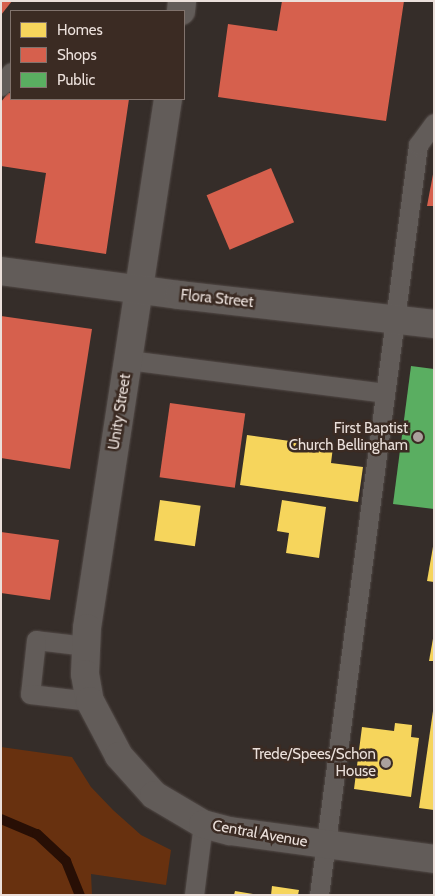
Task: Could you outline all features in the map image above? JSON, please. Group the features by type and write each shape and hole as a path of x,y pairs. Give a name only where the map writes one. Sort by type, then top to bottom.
{"street":[{"name":"Unity Street","path":"95,712 85,674 86,646 168,100"},
{"name":"Flora Street","path":"1,270 139,290 434,324"},
{"name":"Central Avenue","path":"95,712 119,756 154,795 203,824 230,831 434,859"}],"lane":[{"path":"1,86 10,73"},
{"path":"319,895 418,145 434,123"},
{"path":"128,360 386,393"},
{"path":"86,646 36,640 30,694 95,712"},
{"path":"194,895 203,824"}],"shaded area":[{"path":"1,747 72,757 91,787 113,810 141,835 171,850 166,885 91,874 92,895 1,895"}],"building: Homes":[{"path":"247,435 333,447 331,463 363,467 358,502 240,485"},
{"path":"160,500 201,506 195,546 154,541"},
{"path":"282,500 326,507 319,558 286,553 289,533 277,531"},
{"path":"434,541 434,582 427,581"},
{"path":"434,633 434,661 429,661"},
{"path":"434,704 434,810 419,808"},
{"name":"Trede/Spees/Schon House","path":"395,723 412,725 411,737 419,738 411,797 354,789 362,727 394,731"},
{"path":"272,886 299,890 298,895 271,895"},
{"path":"235,891 253,894 253,895 234,895"}],"building: Shops":[{"path":"1,1 12,1 1,15"},
{"path":"282,1 404,1 386,121 218,97 228,24 277,31"},
{"path":"8,93 10,93 10,100 129,100 106,254 35,243 46,173 1,166 1,102"},
{"path":"271,168 294,222 230,250 207,195"},
{"path":"434,169 434,206 427,206"},
{"path":"1,316 92,329 70,469 1,458"},
{"path":"170,403 245,414 235,488 160,477"},
{"path":"1,532 59,540 50,600 1,593"}],"building: Public":[{"name":"First Baptist Church Bellingham","path":"411,366 434,369 434,509 393,504"}],"waterway":[{"path":"1,819 37,834 66,861 80,895"}],"place":[{"name":"First Baptist Church Bellingham","path":"418,437"},
{"name":"Trede/Spees/Schon House","path":"386,763"}]}
